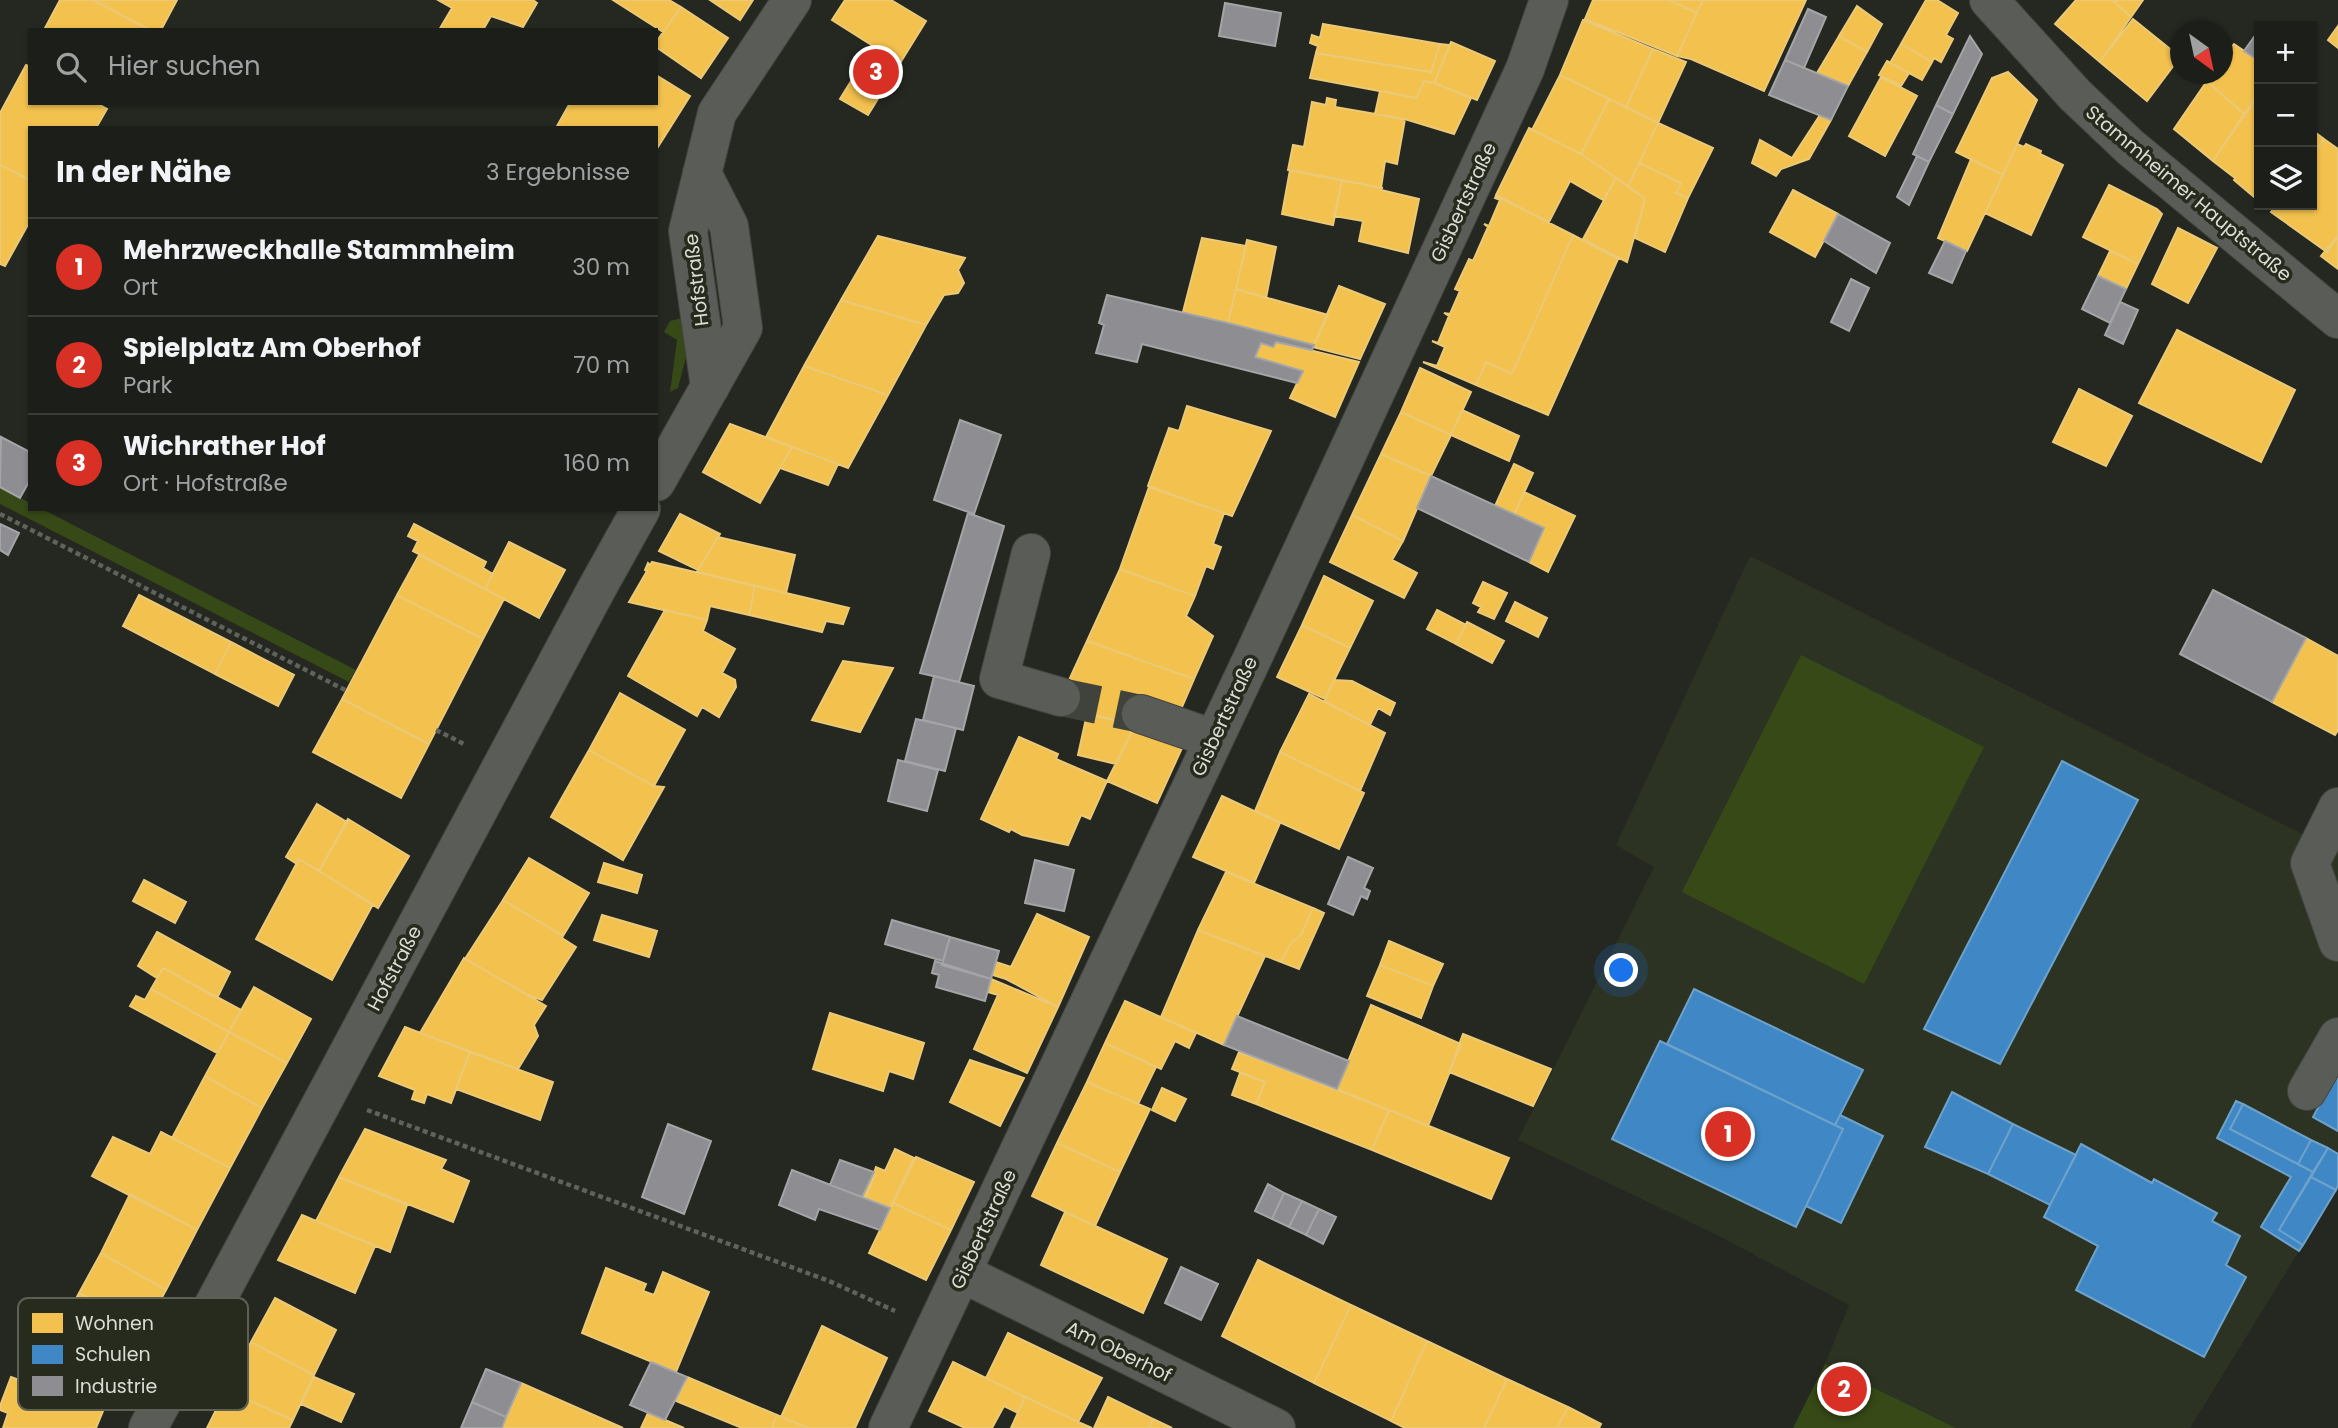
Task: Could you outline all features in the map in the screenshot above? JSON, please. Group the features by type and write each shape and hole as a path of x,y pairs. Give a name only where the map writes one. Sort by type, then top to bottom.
{"street":[{"name":"Hofstraße","path":"658,478 743,328 729,226 702,173 717,113 792,0"},
{"name":"Gisbertstraße","path":"888,1428 1214,740 1525,69 1549,0"},
{"name":"Stammheimer Hauptstraße","path":"1989,0 2075,95 2130,147 2338,318"},
{"name":"Hofstraße","path":"217,1298 640,511"},
{"path":"1031,553 999,679 1061,696"},
{"path":"1141,714 1214,740"},
{"path":"2336,810 2310,863 2338,942"},
{"path":"2307,1091 2338,1037"},
{"name":"Am Oberhof","path":"962,1273 1276,1428"},
{"name":"Hofstraße","path":"148,1428 158,1410"}],"path":[{"path":"0,514 347,691"},
{"path":"327,1093 345,1102 829,1281 935,1329"}],"shaded area":[{"path":"1750,556 2338,852 2338,1188 2190,1428 1956,1428 1825,1364 1849,1305 1719,1236 1518,1140 1654,867 1616,845"}],"green space":[{"path":"686,317 688,349 678,388 670,392 677,340 664,332 670,321"},
{"path":"0,488 28,502 28,511 46,511 356,670 349,682 0,504"},
{"path":"1801,655 1984,747 1864,984 1682,892"},
{"path":"1825,1364 1956,1428 1793,1428"}],"building: Wohnen":[{"path":"60,0 93,0 146,28 45,28"},
{"path":"93,0 177,0 162,28 146,28"},
{"path":"438,0 533,0 537,3 523,27 491,16 484,28 440,28 452,8"},
{"path":"613,0 669,0 681,7 663,32"},
{"path":"710,0 753,0 740,20"},
{"path":"845,0 891,0 926,21 868,115 840,99 873,46 832,20"},
{"path":"1593,0 1669,0 1697,13 1677,56 1585,19"},
{"path":"1669,0 1703,0 1697,13"},
{"path":"1703,0 1806,0 1764,91 1691,59 1677,56"},
{"path":"1926,0 1937,0 1958,13 1946,35 1953,39 1941,62 1934,58 1932,62 1901,44"},
{"path":"2076,0 2112,0 2131,17 2100,62 2055,24"},
{"path":"2112,0 2143,0 2131,17"},
{"path":"1857,6 1882,24 1867,52 1839,36"},
{"path":"681,7 728,38 701,78 658,48 658,39"},
{"path":"2133,19 2170,49 2170,70 2147,101 2100,62"},
{"path":"1583,20 1653,49 1626,107 1560,75"},
{"path":"1323,24 1440,44 1431,72 1316,53 1318,46 1310,43 1312,35 1320,38"},
{"path":"2338,26 2338,48 2328,40"},
{"path":"1839,36 1867,52 1848,86 1817,73"},
{"path":"1451,42 1495,61 1477,100 1434,83"},
{"path":"1440,44 1450,45 1434,83 1424,81 1417,98 1310,78 1316,53 1431,72"},
{"path":"1901,44 1932,62 1922,80 1890,63"},
{"path":"2233,45 2254,58 2254,101 2244,114 2210,84 2233,84"},
{"path":"1653,49 1686,62 1658,123 1626,107"},
{"path":"1887,61 1909,73 1901,86 1879,75"},
{"path":"26,65 28,105 100,105 107,109 97,126 28,126 28,179 0,165 0,113"},
{"path":"2008,72 2037,100 2003,175 1956,152 1992,78"},
{"path":"1560,75 1609,99 1581,154 1532,130"},
{"path":"658,76 690,96 658,147 658,126 557,126 569,105 658,105"},
{"path":"1881,77 1917,96 1885,156 1849,136"},
{"path":"1424,81 1471,98 1454,134 1408,120 1375,114 1380,91 1417,98"},
{"path":"2205,84 2210,84 2244,114 2213,161 2174,129"},
{"path":"1327,98 1336,100 1335,107 1405,119 1397,164 1385,161 1381,188 1288,170 1293,145 1304,147 1312,102 1326,105"},
{"path":"1609,99 1658,123 1628,186 1581,154"},
{"path":"2254,101 2254,197 2213,161"},
{"path":"1820,115 1831,120 1809,159 1781,169 1776,176 1752,163 1760,140 1792,158"},
{"path":"1658,123 1713,148 1688,198 1676,193 1681,183 1639,163"},
{"path":"1529,128 1581,154 1616,178 1603,200 1570,181 1549,222 1496,195"},
{"path":"2317,134 2324,139 2317,149"},
{"path":"2324,139 2338,149 2338,236 2327,252 2271,212 2317,210 2317,149"},
{"path":"2017,144 2024,147 2026,144 2063,165 2031,235 1985,213"},
{"path":"1971,159 2003,175 1967,251 1938,238"},
{"path":"1639,163 1681,183 1676,193 1688,198 1665,252 1635,238 1645,199 1628,186"},
{"path":"0,165 28,179 28,225 5,266 0,264"},
{"path":"1290,170 1342,180 1333,225 1282,214"},
{"path":"1616,178 1645,199 1627,262 1583,239"},
{"path":"1342,180 1419,199 1408,253 1359,241 1363,221 1334,216"},
{"path":"2109,185 2162,214 2138,264 2083,237"},
{"path":"1793,190 1838,214 1815,257 1770,232"},
{"path":"1496,196 1573,235 1512,374 1486,362 1476,385 1423,362 1437,366 1445,347 1432,341 1438,343 1449,316 1444,313 1450,314 1460,291 1455,289 1469,259 1473,261 1488,227 1484,224 1489,226 1500,200 1495,198"},
{"path":"2178,228 2217,248 2188,303 2152,284"},
{"path":"1573,235 1618,259 1548,415 1476,385 1486,362 1512,374"},
{"path":"878,236 965,258 958,270 964,283 958,293 944,295 926,325 841,300"},
{"path":"2338,236 2338,269 2321,256"},
{"path":"1202,238 1246,246 1228,323 1183,312"},
{"path":"1247,240 1276,247 1266,298 1236,289"},
{"path":"2110,251 2138,264 2126,289 2098,276"},
{"path":"1339,286 1385,304 1360,359 1313,347"},
{"path":"1236,289 1328,315 1314,345 1228,323"},
{"path":"841,300 926,325 888,395 804,366"},
{"path":"2177,330 2295,390 2261,462 2139,403"},
{"path":"1276,342 1359,362 1335,417 1290,398 1303,371 1255,357 1261,343 1273,347"},
{"path":"804,366 888,395 848,468 766,437"},
{"path":"1420,368 1471,392 1451,435 1401,412"},
{"path":"2079,389 2132,416 2106,466 2053,442"},
{"path":"1187,406 1271,431 1232,516 1148,486 1169,428 1179,431"},
{"path":"1462,410 1519,436 1509,461 1451,435"},
{"path":"1401,412 1451,435 1431,476 1381,454"},
{"path":"730,424 792,447 760,503 703,472"},
{"path":"792,447 838,464 828,485 780,468"},
{"path":"1381,454 1431,476 1403,541 1352,515"},
{"path":"1514,464 1533,473 1514,515 1495,506"},
{"path":"1149,487 1224,513 1213,544 1221,547 1213,569 1206,566 1195,596 1120,569"},
{"path":"1524,492 1575,516 1548,572 1529,562 1544,528 1514,515"},
{"path":"680,514 720,534 698,570 659,551"},
{"path":"1352,515 1403,541 1392,560 1417,573 1404,598 1330,562"},
{"path":"414,524 486,562 483,568 493,574 485,589 413,551 418,541 408,536"},
{"path":"718,537 795,555 786,593 697,572"},
{"path":"509,542 565,570 539,618 485,589"},
{"path":"419,555 504,599 483,639 397,595"},
{"path":"652,562 755,586 749,615 710,606 707,620 629,602 647,571 645,570 648,563 650,565"},
{"path":"1120,569 1195,596 1186,616 1213,636 1194,679 1087,641"},
{"path":"1324,576 1373,601 1350,648 1302,625"},
{"path":"1483,582 1507,593 1494,619 1478,612 1481,607 1473,603"},
{"path":"755,586 849,608 843,624 826,621 822,632 749,615"},
{"path":"139,595 231,642 215,674 123,626"},
{"path":"397,595 483,639 429,744 342,699"},
{"path":"1515,602 1547,618 1538,637 1506,621"},
{"path":"665,610 707,620 703,631 735,649 722,673 735,680 736,687 719,717 702,707 697,716 628,676"},
{"path":"1437,610 1466,625 1456,644 1427,629"},
{"path":"1467,622 1504,641 1492,663 1456,644"},
{"path":"1302,625 1350,648 1325,699 1277,677"},
{"path":"2306,638 2338,656 2338,730 2335,735 2272,702"},
{"path":"1087,641 1194,679 1179,714 1135,725 1057,706"},
{"path":"231,642 294,675 278,706 215,674"},
{"path":"843,661 893,668 860,732 812,720"},
{"path":"1334,680 1352,681 1395,703 1390,715 1378,708 1370,725 1324,701"},
{"path":"620,693 685,730 654,786 589,750"},
{"path":"1309,694 1385,733 1360,791 1280,752"},
{"path":"342,699 429,744 401,798 313,752"},
{"path":"1087,714 1135,725 1116,764 1078,755"},
{"path":"1133,729 1182,748 1157,803 1107,781"},
{"path":"1019,737 1058,754 1056,759 1107,781 1090,819 1081,815 1068,845 1022,835 1011,829 1009,832 981,819"},
{"path":"589,750 654,786 664,787 623,860 551,817"},
{"path":"1280,752 1364,793 1339,849 1255,811"},
{"path":"1222,796 1280,823 1254,883 1193,857"},
{"path":"317,804 347,822 319,871 299,859 297,864 286,857"},
{"path":"348,819 409,856 378,908 319,871"},
{"path":"529,858 589,893 563,936 503,900"},
{"path":"299,859 373,904 332,980 256,939"},
{"path":"604,863 642,875 637,893 598,882"},
{"path":"1226,872 1313,908 1301,935 1291,943 1281,962 1198,930"},
{"path":"144,880 186,902 175,923 133,901"},
{"path":"503,900 563,936 562,938 576,947 542,1000 528,995 465,959"},
{"path":"1313,908 1324,913 1299,969 1281,962 1291,943 1301,935"},
{"path":"1037,914 1089,937 1058,1007 1006,979 993,975 996,962 1011,967"},
{"path":"602,915 657,931 649,957 594,940"},
{"path":"1198,930 1265,956 1224,1045 1161,1017"},
{"path":"157,932 230,972 217,998 163,968 157,978 138,966"},
{"path":"1389,941 1443,964 1433,986 1380,965"},
{"path":"464,958 546,1006 534,1025 538,1036 518,1069 420,1033"},
{"path":"1380,965 1433,986 1421,1018 1367,996"},
{"path":"163,968 241,1010 229,1032 151,989"},
{"path":"991,979 1058,1007 1027,1073 974,1049 998,995 988,992"},
{"path":"254,987 311,1019 287,1063 229,1032"},
{"path":"151,989 229,1032 217,1053 130,1006 136,996 145,1000"},
{"path":"1125,1001 1196,1033 1189,1048 1175,1041 1161,1069 1105,1043"},
{"path":"1371,1005 1461,1044 1428,1126 1337,1089"},
{"path":"830,1013 924,1043 913,1079 889,1071 883,1091 813,1069"},
{"path":"405,1027 470,1052 451,1103 427,1094 424,1103 412,1099 415,1090 379,1076"},
{"path":"229,1032 287,1063 262,1108 205,1076"},
{"path":"1463,1034 1551,1069 1533,1106 1449,1072"},
{"path":"1105,1043 1156,1067 1138,1104 1087,1082"},
{"path":"470,1052 553,1082 540,1120 456,1089"},
{"path":"1239,1052 1389,1110 1372,1150 1256,1104 1265,1082 1232,1069"},
{"path":"970,1060 1024,1078 1000,1126 950,1102"},
{"path":"1240,1073 1265,1082 1256,1104 1232,1095"},
{"path":"205,1076 262,1108 230,1168 172,1138"},
{"path":"1087,1082 1150,1109 1120,1172 1057,1143"},
{"path":"1162,1088 1186,1099 1175,1121 1152,1110"},
{"path":"1389,1110 1509,1158 1491,1199 1372,1150"},
{"path":"365,1129 446,1160 441,1169 469,1181 453,1222 339,1177"},
{"path":"161,1132 230,1168 197,1230 92,1176 113,1137 150,1154"},
{"path":"1057,1143 1120,1172 1095,1226 1032,1196"},
{"path":"895,1149 914,1158 890,1208 866,1198 876,1167 885,1171"},
{"path":"916,1157 974,1182 951,1230 893,1203"},
{"path":"874,1172 866,1198 862,1197"},
{"path":"339,1177 407,1205 390,1252 316,1221"},
{"path":"130,1194 197,1230 166,1290 101,1253"},
{"path":"893,1203 951,1230 926,1280 869,1253"},
{"path":"1065,1212 1167,1259 1143,1313 1041,1265"},
{"path":"302,1215 375,1246 355,1293 278,1260"},
{"path":"101,1253 166,1290 162,1298 89,1298 79,1293"},
{"path":"1258,1260 1351,1305 1314,1383 1222,1336"},
{"path":"606,1268 646,1284 643,1291 654,1295 663,1272 709,1292 676,1372 582,1333"},
{"path":"79,1293 89,1298 76,1298"},
{"path":"275,1298 336,1330 314,1375 251,1342"},
{"path":"1351,1305 1427,1341 1391,1421 1314,1383"},
{"path":"822,1326 887,1358 855,1428 809,1428 781,1417"},
{"path":"1008,1333 1102,1378 1078,1422 986,1378"},
{"path":"1427,1341 1507,1379 1484,1428 1405,1428 1391,1421"},
{"path":"251,1342 314,1375 293,1420 248,1400 248,1348"},
{"path":"953,1362 1025,1397 1018,1413 1004,1406 992,1428 965,1428 929,1411"},
{"path":"11,1377 18,1380 18,1410 103,1411 96,1428 3,1428 8,1413 0,1410"},
{"path":"314,1377 354,1394 341,1422 301,1404"},
{"path":"687,1377 777,1415 772,1428 742,1428 676,1401"},
{"path":"1507,1379 1568,1407 1557,1428 1484,1428"},
{"path":"521,1383 623,1428 502,1428"},
{"path":"1025,1397 1078,1422 1092,1428 1011,1428"},
{"path":"1108,1397 1153,1419 1149,1428 1094,1428"},
{"path":"248,1400 293,1420 289,1428 207,1428 216,1410 248,1410"},
{"path":"1568,1407 1601,1424 1599,1428 1557,1428"},
{"path":"648,1413 665,1420 684,1428 641,1428"},
{"path":"777,1415 781,1417 809,1428 772,1428"},
{"path":"1153,1419 1172,1428 1149,1428"}],"building: Schulen":[{"path":"2062,761 2138,800 2000,1064 1924,1029"},
{"path":"1694,989 1863,1070 1835,1125 1667,1044"},
{"path":"1660,1041 1843,1129 1796,1227 1612,1139"},
{"path":"2338,1070 2338,1131 2313,1117"},
{"path":"1952,1092 2013,1124 1988,1174 1925,1147"},
{"path":"2236,1101 2243,1104 2230,1129 2313,1172 2279,1230 2303,1245 2299,1251 2261,1227 2291,1177 2217,1138"},
{"path":"2243,1104 2311,1140 2298,1164 2230,1129"},
{"path":"1840,1115 1883,1136 1841,1223 1806,1206 1843,1129 1835,1125"},
{"path":"2013,1124 2076,1155 2050,1205 1988,1174"},
{"path":"2311,1140 2328,1148 2313,1172 2298,1164"},
{"path":"2081,1144 2152,1183 2154,1179 2217,1213 2212,1221 2240,1236 2226,1265 2246,1277 2204,1357 2076,1290 2098,1246 2044,1217"},
{"path":"2328,1148 2338,1154 2336,1190 2311,1177"},
{"path":"2311,1177 2336,1190 2303,1245 2279,1230"}],"building: Industrie":[{"path":"1225,3 1281,13 1275,46 1219,36"},
{"path":"1808,9 1826,17 1804,68 1785,60"},
{"path":"1970,36 1982,54 1953,114 1936,105"},
{"path":"2254,37 2254,58 2244,51"},
{"path":"1785,60 1848,86 1831,120 1769,95"},
{"path":"1936,105 1953,114 1929,162 1913,154"},
{"path":"1917,156 1929,162 1909,205 1897,197"},
{"path":"1838,214 1890,243 1876,273 1824,241"},
{"path":"1945,241 1966,251 1952,283 1929,273"},
{"path":"2098,276 2126,289 2110,323 2082,309"},
{"path":"1851,279 1869,288 1849,331 1831,322"},
{"path":"1107,295 1314,345 1312,350 1276,342 1273,347 1261,343 1255,357 1303,371 1297,383 1142,344 1137,362 1096,353 1104,325 1099,323"},
{"path":"2120,302 2138,310 2123,344 2105,335"},
{"path":"960,420 1001,435 974,514 934,500"},
{"path":"1,437 28,451 28,484 20,498 0,487"},
{"path":"1431,476 1544,528 1529,562 1417,508"},
{"path":"968,513 1004,526 959,682 920,673"},
{"path":"0,524 19,533 8,555 0,550"},
{"path":"2213,590 2306,638 2272,702 2180,654"},
{"path":"934,676 974,686 963,730 923,720"},
{"path":"916,719 956,728 945,771 905,761"},
{"path":"898,760 938,770 927,811 888,801"},
{"path":"1348,857 1373,868 1364,888 1370,891 1367,899 1361,896 1353,915 1328,904"},
{"path":"1035,860 1074,870 1064,911 1025,903"},
{"path":"892,920 950,937 943,961 885,944"},
{"path":"950,937 999,951 991,979 942,965"},
{"path":"935,961 991,979 985,1001 936,987 939,975 932,973"},
{"path":"1237,1016 1349,1061 1337,1089 1224,1045"},
{"path":"668,1124 711,1141 684,1214 642,1197"},
{"path":"840,1160 874,1172 862,1197 830,1185"},
{"path":"792,1170 890,1208 880,1230 819,1209 815,1220 779,1205"},
{"path":"1268,1184 1284,1193 1272,1219 1255,1211"},
{"path":"1284,1193 1302,1201 1289,1227 1272,1219"},
{"path":"1302,1201 1319,1209 1306,1235 1289,1227"},
{"path":"1319,1209 1336,1217 1323,1244 1306,1235"},
{"path":"1181,1267 1218,1284 1201,1320 1165,1303"},
{"path":"651,1362 687,1377 665,1420 630,1405"},
{"path":"486,1369 521,1383 506,1417 472,1402"},
{"path":"472,1402 506,1417 502,1428 461,1428"}],"tunnel":[{"path":"1061,697 1141,714"}],"place":[{"name":"Wichrather Hof","path":"876,72"},
{"name":"Mehrzweckhalle Stammheim","path":"1728,1134"},
{"name":"Spielplatz Am Oberhof","path":"1844,1389"}]}
